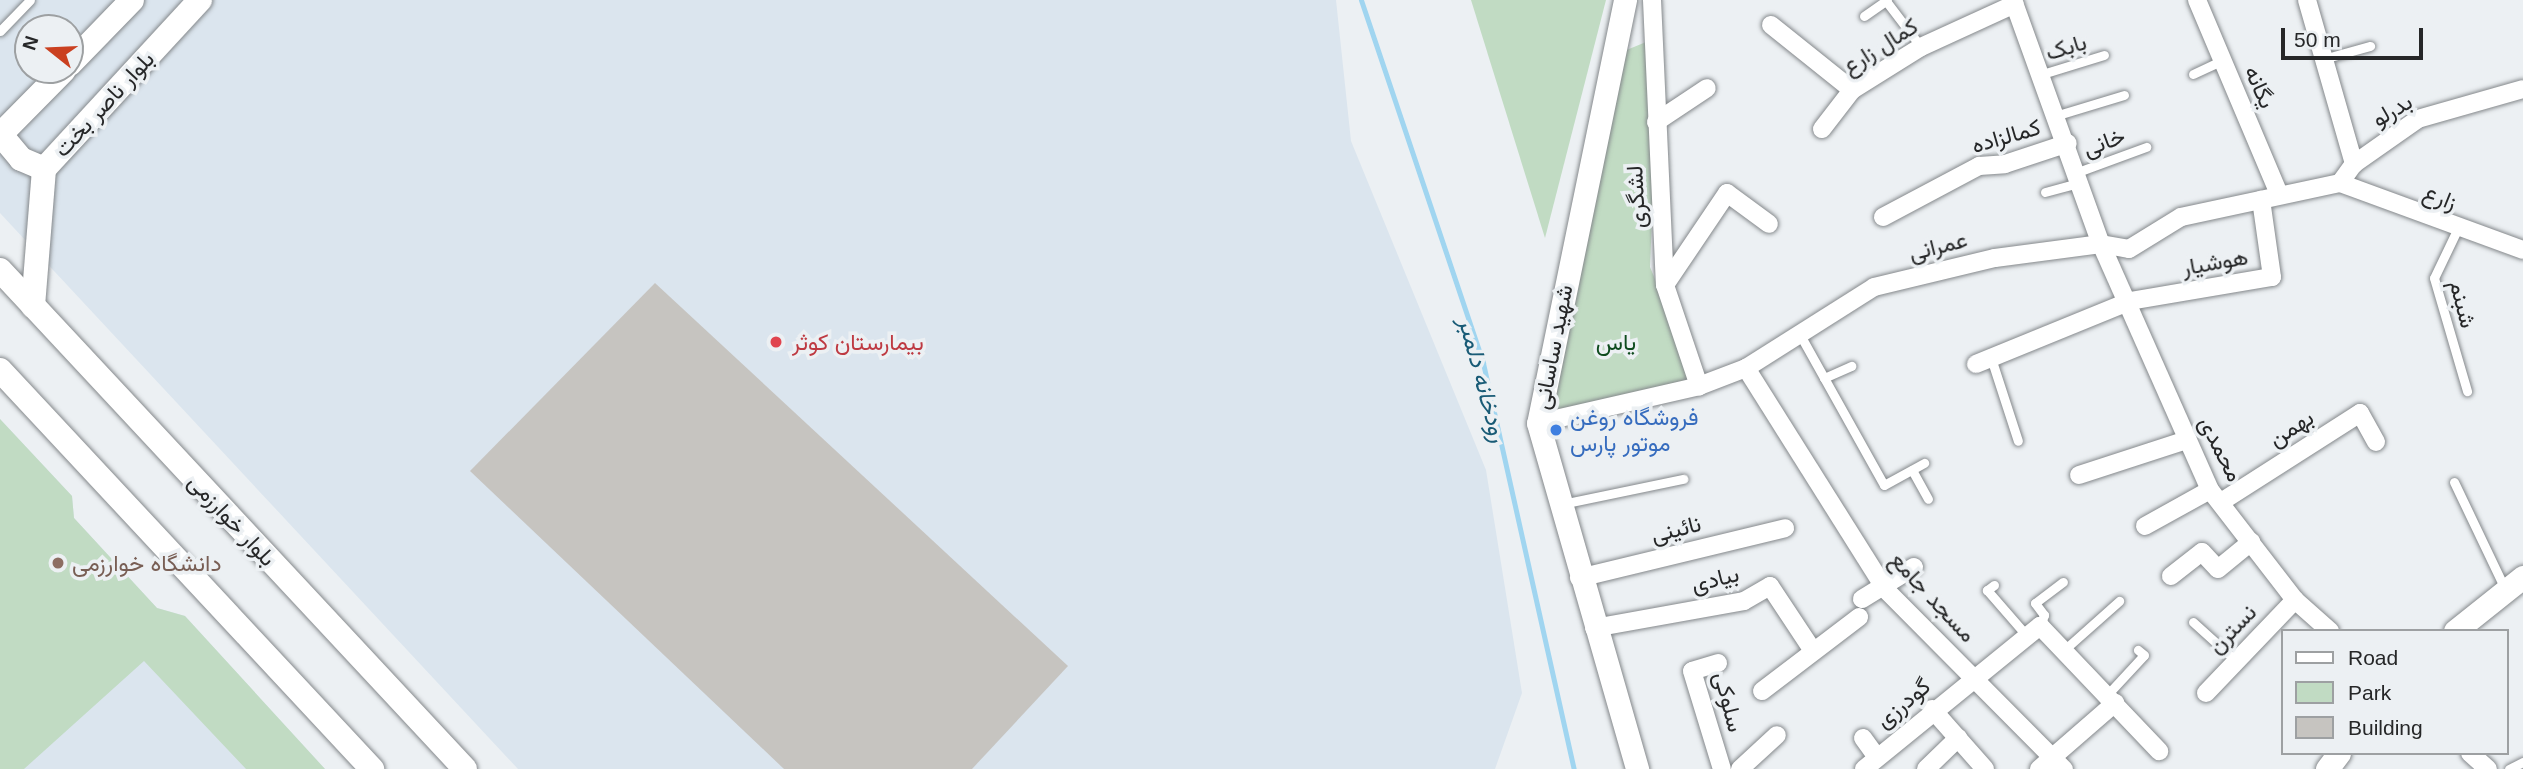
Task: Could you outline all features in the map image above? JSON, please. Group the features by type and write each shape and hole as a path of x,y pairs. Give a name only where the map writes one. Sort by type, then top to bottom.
{"main road":[{"path":"84,50 132,0"},
{"name":"بلوار ناصر بخت","path":"33,306 44,169 201,0"},
{"path":"44,169 20,159 1,135 50,84"},
{"name":"بلوار خوارزمی","path":"0,270 465,769"},
{"path":"0,370 372,769"}],"street":[{"name":"شهید ساسانی","path":"1625,0 1538,423 1557,505 1637,769"},
{"name":"لشگری","path":"1652,0 1665,285 1699,386"},
{"name":"یگانه","path":"2197,0 2279,194"},
{"path":"2307,0 2354,164"},
{"name":"کمال زارع","path":"1822,130 1852,90 1921,47 2014,2"},
{"name":"محمدی","path":"2014,2 2039,75 2058,115 2076,178 2101,244 2130,302 2187,440 2216,496 2295,600 2328,629"},
{"path":"1771,25 1852,90"},
{"path":"1656,122 1707,88"},
{"name":"بدرلو","path":"2340,183 2354,164 2418,119 2523,89"},
{"name":"کمالزاده","path":"1883,217 1979,166 2005,164 2068,143"},
{"path":"2101,244 2129,248 2181,217 2340,183"},
{"name":"زارع","path":"2340,183 2457,230 2523,250"},
{"path":"1665,285 1727,193 1769,224"},
{"name":"هوشیار","path":"2130,302 2272,277 2261,200"},
{"name":"عمرانی","path":"1538,423 1699,386 1746,368 1798,332 1874,287 1995,258 2101,244"},
{"path":"1984,361 2130,302"},
{"name":"مسجد جامع","path":"1746,368 1885,589 1975,675 2060,763"},
{"name":"بهمن","path":"2216,496 2360,413 2376,442"},
{"path":"2079,475 2187,440"},
{"path":"2145,526 2216,496"},
{"name":"نائینی","path":"1579,578 1785,528"},
{"path":"2171,576 2202,552 2218,569 2251,542"},
{"path":"1762,691 1913,567"},
{"path":"2457,629 2514,583"},
{"name":"بیادی","path":"1594,628 1744,601 1770,586 1814,651"},
{"name":"نسترن","path":"2206,693 2295,600"},
{"path":"2033,631 2064,650 2159,751"},
{"name":"گودرزی","path":"1870,763 1932,709 2033,631"},
{"name":"سلوکی","path":"1718,663 1692,671 1722,769"},
{"path":"2039,769 2060,763 2111,699"},
{"path":"1932,709 1985,769"},
{"path":"1740,769 1777,735"},
{"path":"1863,738 1870,763"},
{"path":"1926,769 1958,738"},
{"path":"2472,755 2488,769"}],"lane":[{"path":"0,31 30,0"},
{"path":"1864,16 1886,1 1921,47"},
{"path":"2323,59 2370,46"},
{"name":"بابک","path":"2039,75 2104,55"},
{"path":"2193,74 2221,61"},
{"path":"2058,115 2124,94"},
{"name":"خانی","path":"2045,192 2146,147"},
{"name":"شبنم","path":"2457,230 2434,278 2467,391"},
{"path":"1798,332 1884,485 1924,463"},
{"path":"1984,361 2018,441"},
{"path":"1824,378 1851,366"},
{"path":"1912,470 1928,499"},
{"path":"1557,505 1683,479"},
{"path":"2454,482 2514,583"},
{"path":"1994,585 1987,590 2033,631 2044,615 2035,604 2063,582"},
{"path":"2064,650 2119,601"},
{"path":"2193,622 2235,660"},
{"path":"2111,699 2144,655 2138,650"},
{"path":"2508,769 2523,762"}],"shaded area":[{"name":"بیمارستان کوثر","path":"0,0 1336,0 1351,141 1486,470 1522,693 1495,769 518,769 0,213"},
{"name":"دانشگاه خوارزمی","path":"0,419 72,496 74,518 157,608 185,616 325,769 0,769"}],"green space":[{"path":"1471,0 1606,0 1545,238"},
{"name":"یاس","path":"1646,42 1656,122 1650,267 1699,386 1538,423 1612,56"},
{"name":"دانشگاه خوارزمی","path":"0,419 72,496 74,518 157,608 185,616 325,769 246,769 144,661 24,769 0,769"}],"building":[{"path":"655,283 1068,666 972,769 784,769 470,471"}],"waterway":[{"name":"رودخانه دلمبر","path":"1361,0 1483,363 1574,769"}],"place":[{"name":"بیمارستان کوثر","path":"776,342"},
{"name":"فروشگاه روغن موتور پارس","path":"1556,430"},
{"name":"دانشگاه خوارزمی","path":"58,563"}]}
